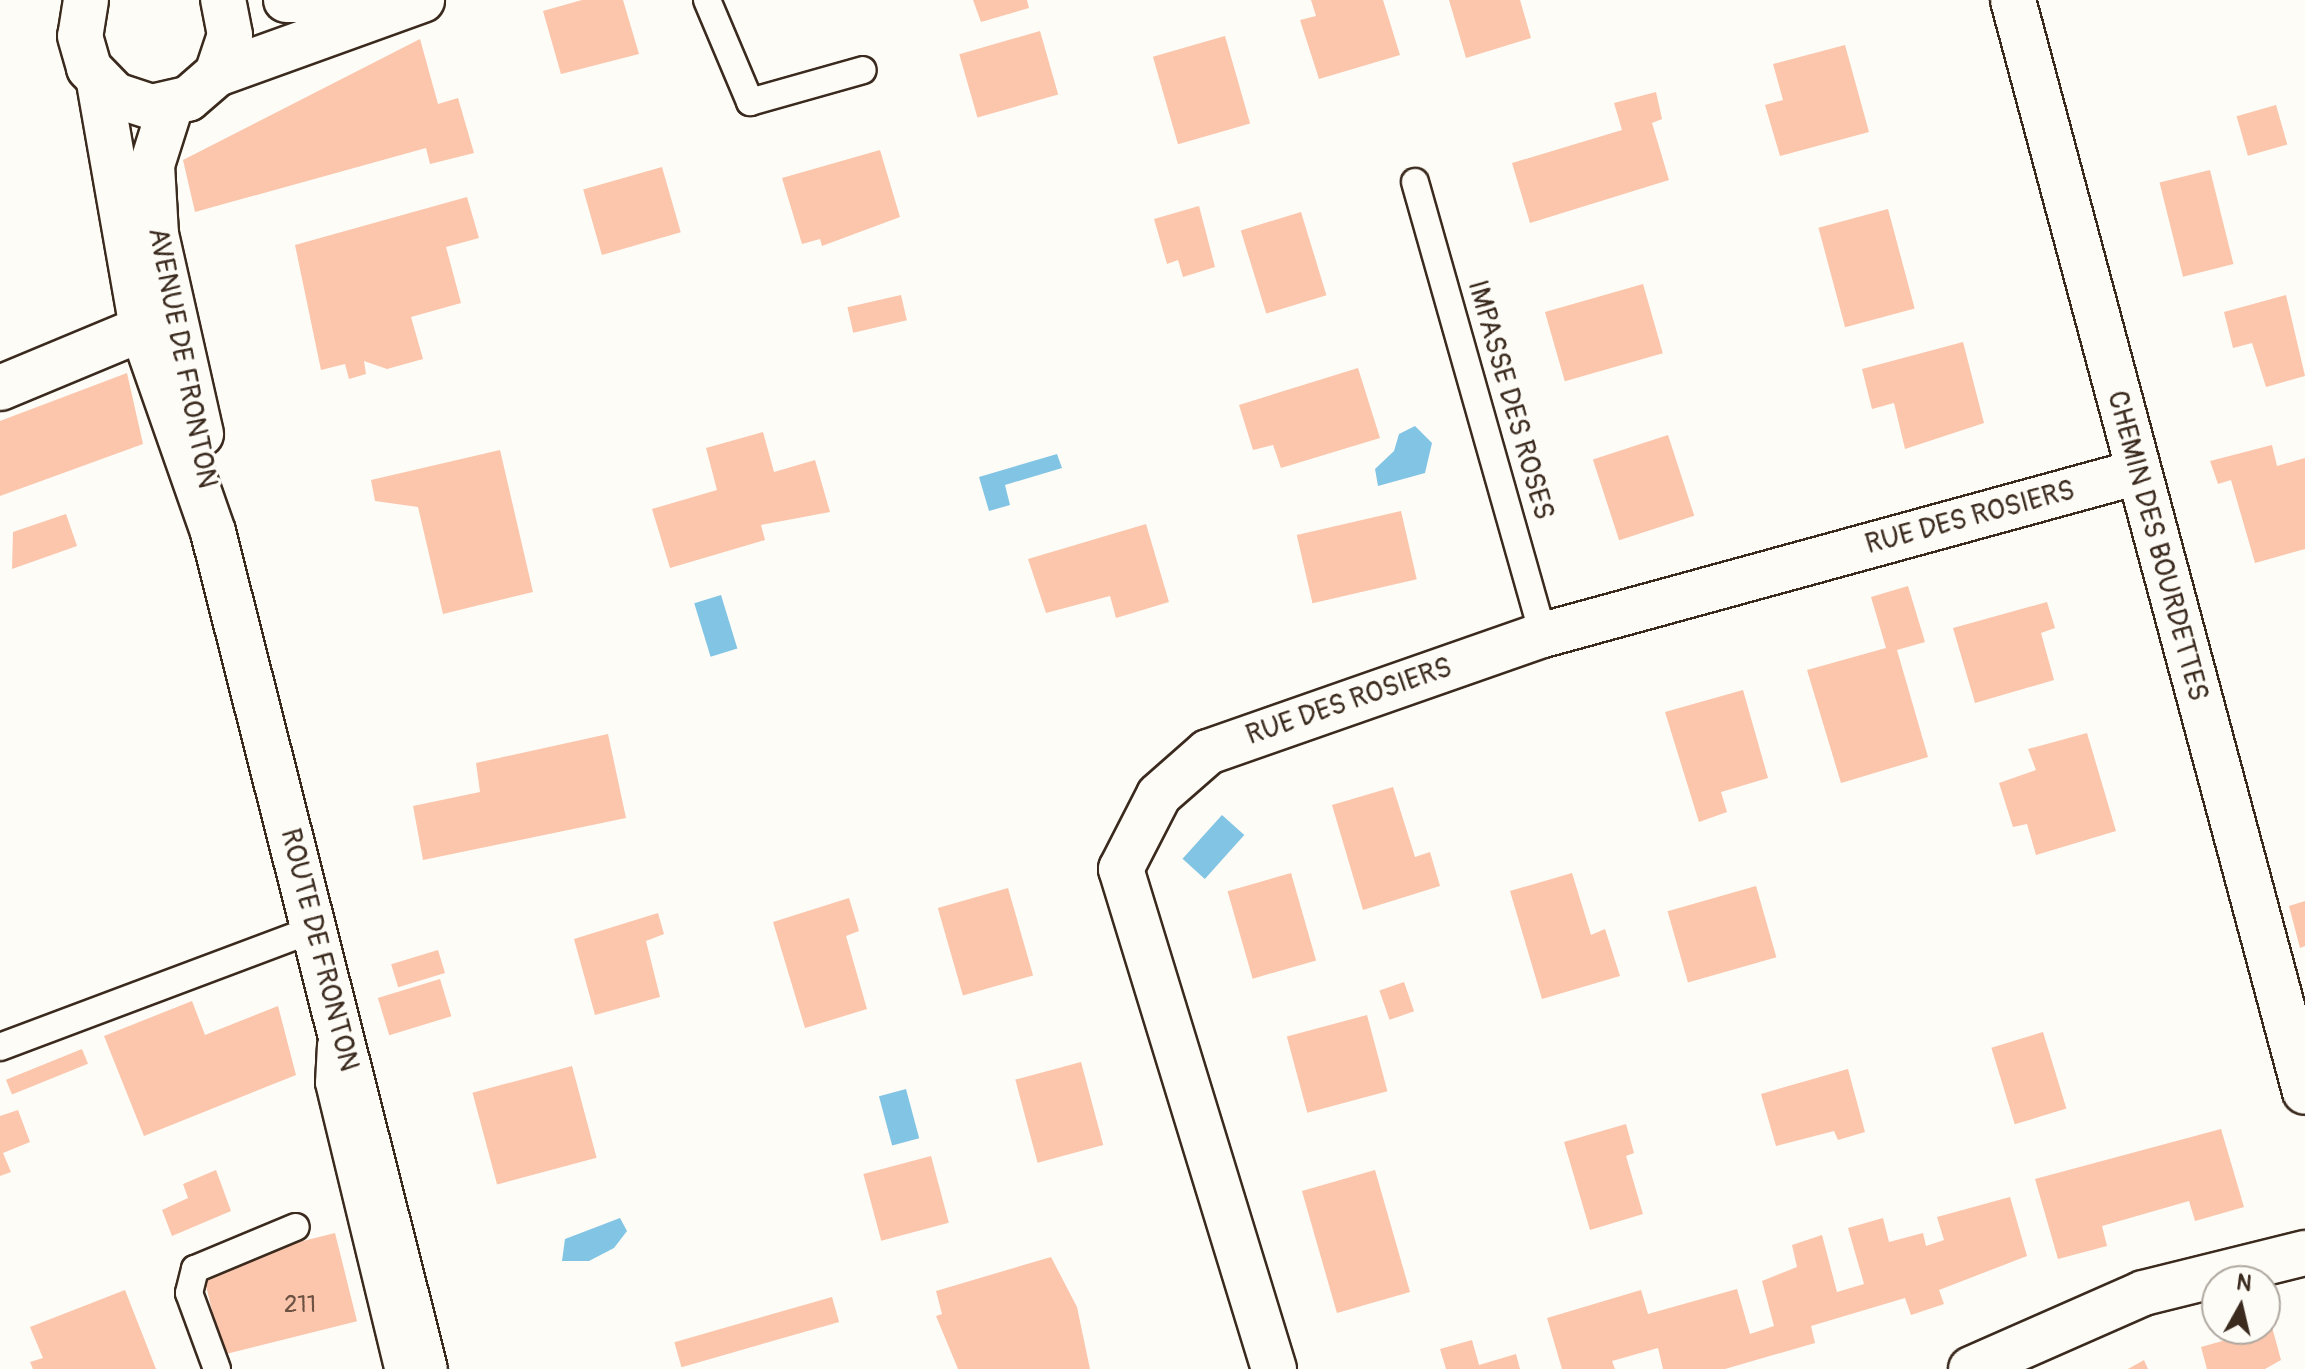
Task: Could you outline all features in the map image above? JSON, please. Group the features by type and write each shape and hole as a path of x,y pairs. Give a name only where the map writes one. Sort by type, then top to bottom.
{"street":[{"name":"AVENUE DE FRONTON","path":"86,0 80,36 99,82 142,329 213,532"},
{"path":"217,74 230,35 223,0"},
{"path":"286,0 395,0"},
{"path":"99,82 133,103 171,105 217,74 422,0"},
{"name":"CHEMIN DES BOURDETTES","path":"2013,0 2138,472 2299,1048 2305,1092"},
{"name":"AVENUE DE FRONTON","path":"171,105 152,165 156,234 200,422 213,532"},
{"path":"0,388 142,329"},
{"name":"RUE DES ROSIERS","path":"1274,1369 1121,869 1159,795 1208,752 1543,635 2138,472"},
{"name":"ROUTE DE FRONTON","path":"213,532 425,1369"},
{"path":"1971,1369 2143,1293 2305,1253"}],"lane":[{"path":"707,0 750,102 863,70"},
{"name":"IMPASSE DES ROSES","path":"1415,182 1543,635"},
{"path":"0,1047 314,929"},
{"path":"333,1005 329,1083 398,1369"},
{"path":"217,1369 189,1293 195,1269 296,1227"}],"water":[{"path":"1415,426 1432,443 1425,473 1378,486 1375,469 1394,451 1399,434"},
{"path":"1057,454 1062,468 1005,485 1010,505 989,511 979,477"},
{"path":"721,595 737,649 711,657 694,603"},
{"path":"1222,815 1244,835 1205,879 1183,859"},
{"path":"906,1089 919,1138 892,1146 879,1096"},
{"path":"620,1218 627,1231 614,1248 589,1261 562,1261 565,1239"}],"building":[{"path":"582,0 623,0 639,54 561,74 543,11"},
{"path":"973,0 1027,0 1029,8 981,22"},
{"path":"1311,0 1383,0 1400,55 1319,79 1300,20 1316,16"},
{"path":"1449,0 1520,0 1531,38 1466,58"},
{"path":"1040,31 1058,94 977,118 959,54"},
{"path":"1225,36 1250,123 1178,144 1153,57"},
{"path":"420,39 438,104 458,98 474,153 430,164 426,148 195,212 183,160"},
{"path":"1845,45 1869,132 1780,156 1765,105 1783,100 1773,64"},
{"path":"1656,92 1662,119 1652,123 1669,180 1530,223 1512,163 1622,130 1614,103"},
{"path":"2276,105 2287,144 2248,156 2237,116"},
{"path":"880,150 900,217 822,246 820,239 802,244 782,178"},
{"path":"662,167 681,232 602,255 583,190"},
{"path":"2210,170 2233,264 2183,277 2160,183"},
{"path":"467,197 479,238 446,247 461,303 411,317 423,359 387,369 364,361 366,374 349,379 345,364 321,370 295,245"},
{"path":"1199,206 1215,267 1183,277 1178,260 1167,264 1154,219"},
{"path":"1888,209 1915,308 1845,327 1818,228"},
{"path":"1301,212 1326,295 1266,314 1241,230"},
{"path":"1643,284 1663,353 1565,381 1545,312"},
{"path":"901,295 907,320 853,333 847,307"},
{"path":"2286,295 2305,376 2266,387 2252,343 2233,348 2224,312"},
{"path":"1963,342 1984,423 1905,449 1894,403 1872,409 1862,369"},
{"path":"1358,368 1380,438 1281,468 1273,445 1253,450 1239,405"},
{"path":"127,373 143,444 0,496 0,421"},
{"path":"763,432 774,472 815,460 830,512 761,525 765,540 670,568 652,509 717,490 706,448"},
{"path":"1668,435 1694,516 1619,540 1593,459"},
{"path":"2272,445 2277,466 2305,458 2305,549 2255,563 2231,480 2218,484 2210,461"},
{"path":"500,450 533,592 443,614 418,507 375,501 371,480"},
{"path":"1401,511 1417,579 1312,603 1297,535"},
{"path":"66,514 77,546 12,569 13,532"},
{"path":"1146,524 1169,602 1116,618 1110,596 1046,613 1028,559"},
{"path":"1908,586 1925,642 1897,650 1928,757 1841,783 1807,670 1886,648 1871,597"},
{"path":"2047,602 2055,628 2041,633 2054,680 1975,703 1953,628"},
{"path":"1743,690 1768,778 1721,792 1727,812 1699,822 1665,712"},
{"path":"2087,733 2116,831 2036,855 2027,824 2013,827 1999,783 2036,770 2028,749"},
{"path":"608,734 626,818 423,860 413,806 480,792 476,763"},
{"path":"1393,787 1415,857 1430,852 1440,886 1363,910 1332,805"},
{"path":"1291,873 1316,960 1253,979 1228,891"},
{"path":"1572,873 1591,935 1605,929 1620,976 1542,999 1510,891"},
{"path":"1756,886 1776,957 1688,982 1668,911"},
{"path":"1008,888 1033,975 963,996 938,908"},
{"path":"849,898 859,931 846,936 867,1009 805,1028 773,922"},
{"path":"2305,901 2305,946 2300,948 2289,906"},
{"path":"658,913 664,934 646,941 660,997 595,1015 574,939"},
{"path":"438,950 445,973 398,987 391,964"},
{"path":"440,979 451,1016 389,1035 378,998"},
{"path":"1404,982 1414,1011 1390,1020 1379,990"},
{"path":"192,1001 205,1035 278,1006 296,1075 144,1136 104,1036"},
{"path":"1367,1015 1387,1091 1307,1113 1287,1036"},
{"path":"2043,1032 2066,1109 2015,1124 1991,1048"},
{"path":"82,1049 88,1064 12,1095 6,1080"},
{"path":"1081,1062 1103,1145 1038,1163 1015,1080"},
{"path":"572,1066 597,1158 497,1184 473,1093"},
{"path":"1848,1069 1865,1132 1838,1140 1834,1131 1776,1146 1761,1094"},
{"path":"18,1110 30,1142 3,1153 11,1172 0,1176 0,1116"},
{"path":"1626,1124 1634,1153 1626,1156 1643,1214 1590,1230 1564,1142"},
{"path":"2221,1129 2244,1207 2195,1221 2189,1201 2102,1226 2107,1246 2058,1259 2035,1179"},
{"path":"931,1156 949,1223 881,1241 863,1174"},
{"path":"216,1170 231,1211 172,1236 162,1210 188,1198 183,1184"},
{"path":"1375,1170 1410,1292 1337,1313 1302,1191"},
{"path":"2010,1197 2027,1256 1939,1290 1944,1304 1911,1315 1905,1298 1811,1326 1815,1343 1725,1369 1663,1369 1658,1348 1612,1361 1615,1369 1562,1369 1547,1318 1641,1290 1648,1314 1737,1289 1750,1334 1774,1326 1762,1281 1797,1267 1792,1245 1822,1235 1837,1292 1864,1284 1848,1228 1883,1218 1889,1242 1923,1233 1926,1246 1944,1240 1937,1217"},
{"path":"335,1233 357,1321 223,1355 201,1266"},
{"path":"1051,1257 1077,1307 1090,1369 958,1369 936,1316 942,1314 936,1291"},
{"path":"125,1290 156,1369 33,1369 30,1362 43,1358 30,1327"},
{"path":"832,1297 839,1322 682,1367 674,1342"},
{"path":"1472,1340 1479,1365 1516,1354 1520,1369 1446,1369 1440,1349"},
{"path":"2277,1345 2281,1360 2265,1369 2207,1369 2201,1347"},
{"path":"2144,1360 2148,1369 2128,1369"}]}
